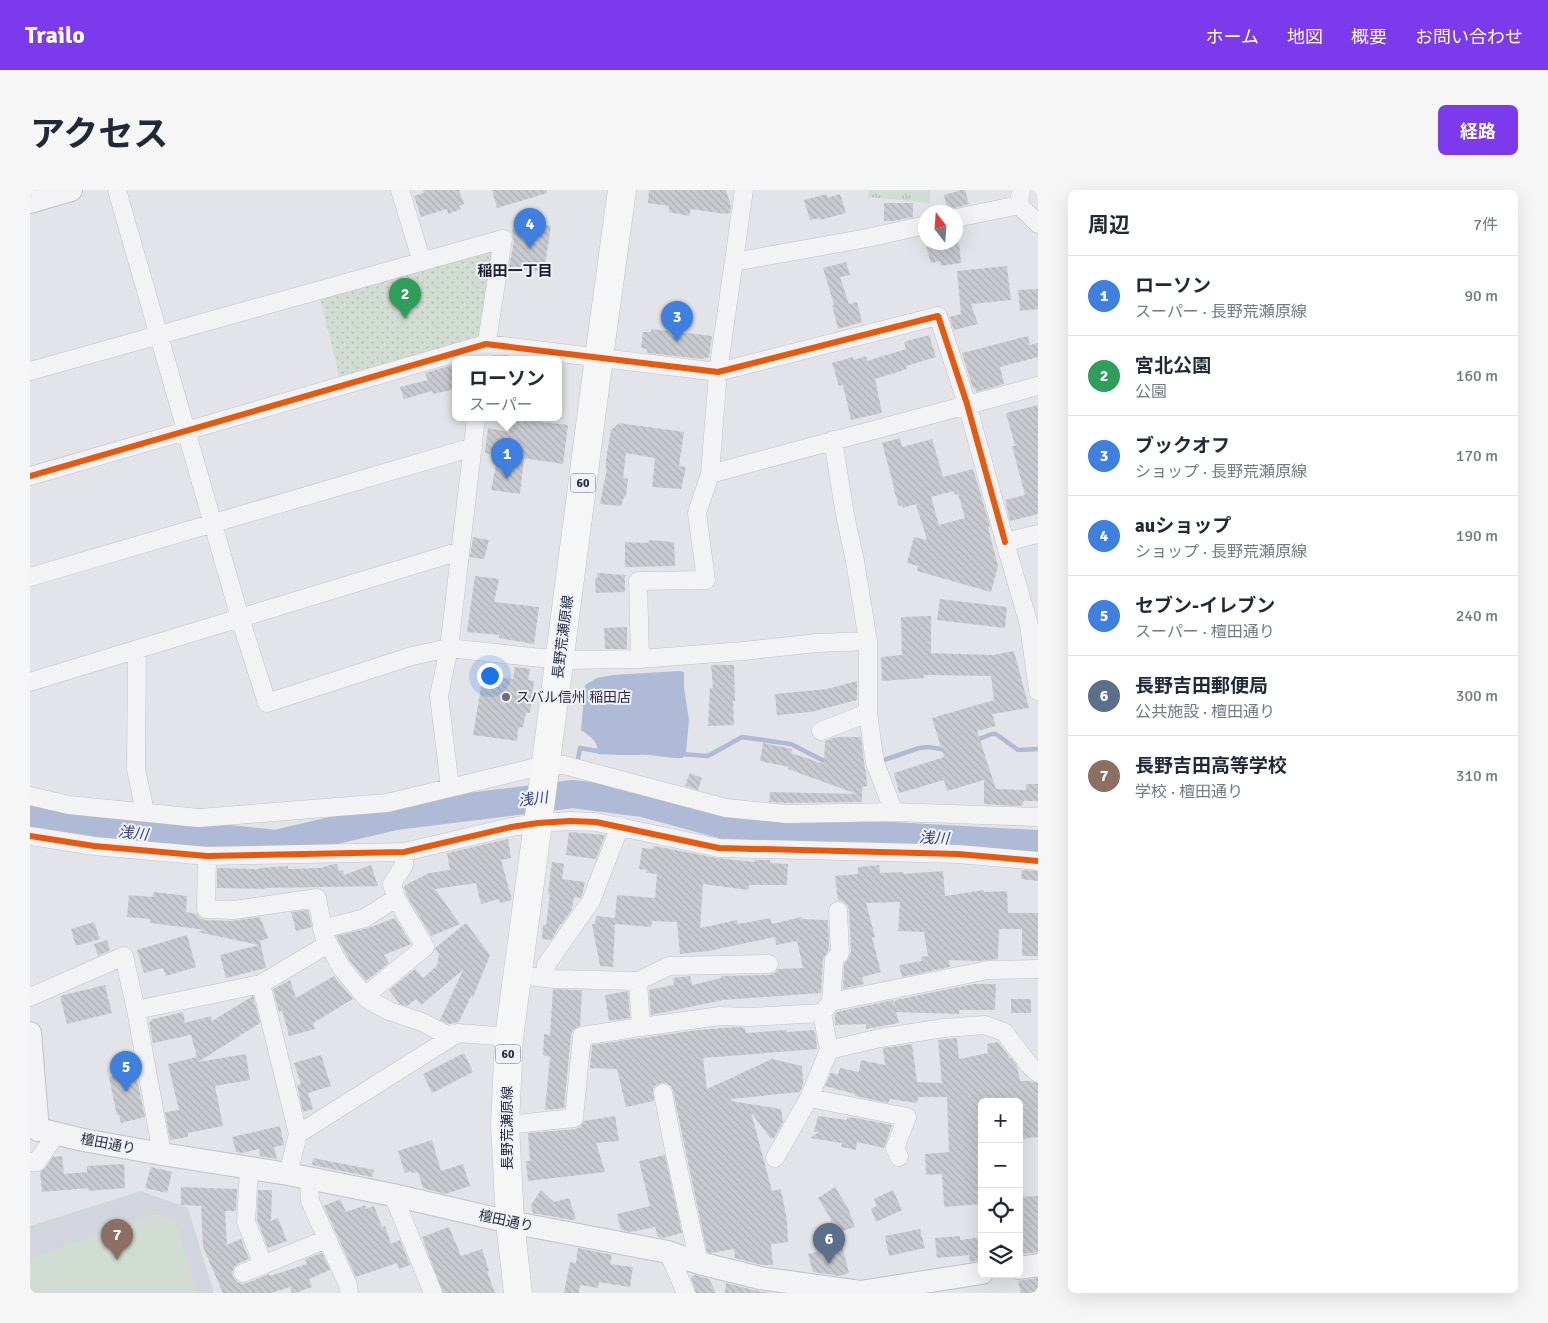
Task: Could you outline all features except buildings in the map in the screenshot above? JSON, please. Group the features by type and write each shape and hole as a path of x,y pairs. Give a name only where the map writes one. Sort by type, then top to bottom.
{"main road":[{"name":"長野荒瀬原線","path":"518,1293 510,1222 505,1125 508,1037 539,820 598,357 622,190"}],"street":[{"path":"117,190 240,618 267,703 412,656 449,648 560,660 640,658 743,651 817,643 868,641"},
{"path":"400,190 422,262"},
{"path":"640,658 638,582 706,580 697,512 710,474 718,372 744,190"},
{"path":"30,202 61,191"},
{"path":"963,216 1020,198 1038,224"},
{"path":"734,262 918,227"},
{"path":"30,370 503,238 485,352"},
{"path":"470,356 485,352 598,357 718,372 938,316 968,404 1029,625 1038,692"},
{"path":"30,476 186,430 452,361"},
{"path":"710,474 1038,386"},
{"path":"450,788 439,696 449,648 476,421"},
{"path":"833,440 868,641 868,713 875,764 894,812"},
{"path":"30,577 473,447"},
{"path":"1005,542 1038,534"},
{"path":"30,682 460,551"},
{"path":"137,649 136,769 146,812"},
{"path":"821,731 868,713"},
{"path":"30,796 70,805 199,818 387,803 564,765 726,808 787,814 894,812 1038,817"},
{"path":"30,836 94,846 207,856 404,852 539,820 596,822 719,848 958,854 1038,861"},
{"path":"545,978 546,965 591,901 620,826"},
{"path":"365,996 425,947 396,898 392,884 404,865 404,852"},
{"path":"207,856 206,909 234,910 317,898 325,936 341,968 367,999 389,1011 422,1022 447,1035 458,1033 508,1037"},
{"path":"136,1010 261,984 325,936 365,918 396,898"},
{"path":"775,1158 809,1098 828,1050 826,1007 834,960 840,953 838,911"},
{"path":"30,997 124,956 136,1010 162,1154"},
{"path":"517,975 545,978 638,981 669,966 769,964"},
{"path":"505,1125 574,1118 582,1036 720,1016 749,1017 826,1007 988,970 1038,969"},
{"path":"638,981 641,1027"},
{"path":"261,984 298,1134 299,1176 348,1285 349,1293"},
{"path":"828,1050 880,1038 944,1028 985,1025 1004,1032 1031,1067 1038,1073"},
{"path":"30,1033 41,1130 37,1162 30,1162"},
{"path":"298,1134 458,1033"},
{"path":"663,1093 699,1263"},
{"path":"809,1098 907,1117 895,1148 899,1157"},
{"name":"檀田通り","path":"41,1130 162,1154 299,1176 393,1195 510,1222 668,1252 699,1263 760,1278 860,1292 978,1274"},
{"path":"249,1168 246,1222 263,1264"},
{"path":"393,1195 433,1293"},
{"path":"243,1273 327,1239"},
{"path":"668,1252 686,1293"},
{"path":"1023,1267 1038,1265"}],"shaded area":[{"path":"141,1191 188,1208 214,1293 30,1293 30,1226"}],"green space":[{"path":"869,190 930,190 930,203 868,197"},
{"path":"496,246 481,340 341,383 320,298"},
{"path":"155,1214 175,1220 197,1293 30,1293 30,1259"}],"water":[{"path":"684,672 684,688 689,720 686,752 683,758 598,754 598,750 591,737 581,730 585,685 597,678 613,675"}],"waterway":[{"path":"974,741 996,734 1018,750 1038,749"},
{"path":"680,754 708,756 742,737 791,744 830,764"},
{"path":"884,760 919,748 928,747 948,750"},
{"path":"578,759 580,748 603,752"},
{"name":"浅川","path":"574,787 574,794"},
{"name":"浅川","path":"30,817 61,824 145,836 200,836 276,844 395,816 573,794 643,803 746,831 819,832 1038,844"}],"cycle path":[{"path":"30,476 486,344 718,372 938,316 967,404 1005,542"},
{"path":"30,836 94,846 207,856 404,852 511,827 570,821 596,822 719,848 958,854 1038,861"}],"place":[{"name":"auショップ","path":"530,249"},
{"name":"宮北公園","path":"405,319"},
{"name":"ブックオフ","path":"677,342"},
{"name":"ローソン","path":"507,479"},
{"name":"スバル信州 稲田店","path":"506,697"},
{"name":"セブン-イレブン","path":"126,1092"},
{"name":"長野吉田高等学校","path":"117,1260"},
{"name":"長野吉田郵便局","path":"829,1264"}],"district":[{"name":"稲田一丁目","path":"515,271"}]}
